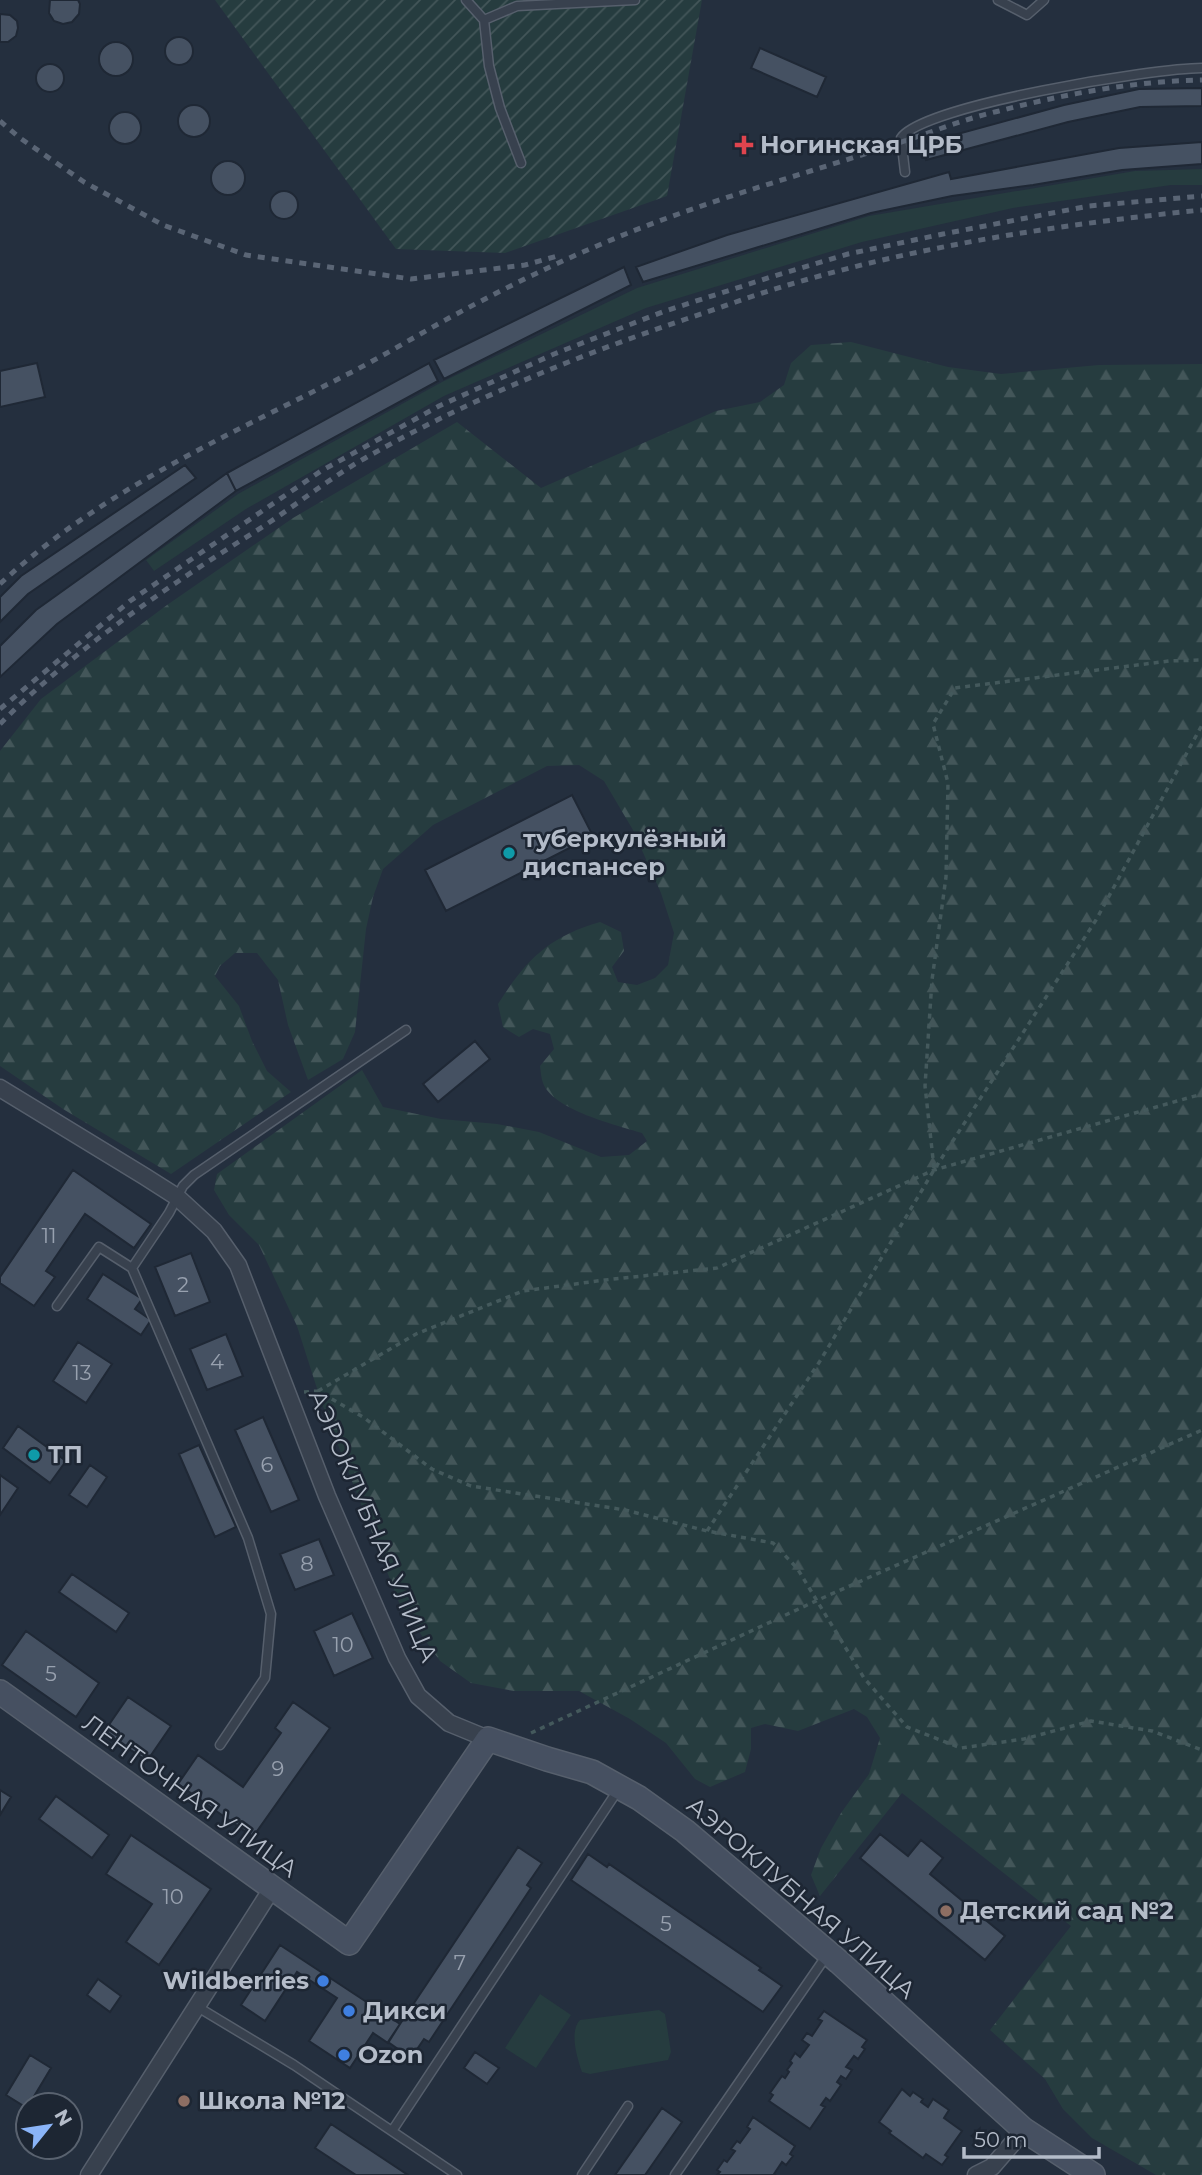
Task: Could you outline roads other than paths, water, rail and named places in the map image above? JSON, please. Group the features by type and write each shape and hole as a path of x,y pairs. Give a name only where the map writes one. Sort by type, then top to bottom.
{"street":[{"name":"АЭРОКЛУБНАЯ УЛИЦА","path":"0,1088 144,1175 177,1198 214,1231 238,1265 327,1496 397,1658 418,1696 449,1723 495,1741 592,1772 620,1787 685,1831 829,1953 1024,2130 1093,2175"},
{"name":"ЛЕНТОЧНАЯ УЛИЦА","path":"0,1692 349,1943 495,1741"},
{"path":"89,2175 274,1887"},
{"path":"976,2175 992,2167 1024,2130"}],"lane":[{"path":"466,0 484,20 489,66 500,108 522,163"},
{"path":"484,20 517,6 635,0"},
{"path":"998,0 1027,15 1044,0"},
{"path":"905,172 901,138 906,132 921,125 974,107 1093,80 1202,68"},
{"path":"132,1268 183,1186 194,1175 407,1030"},
{"path":"57,1306 99,1247 132,1268 248,1538 271,1614 265,1678 220,1745"},
{"path":"392,2131 620,1787"},
{"path":"675,2175 829,1953"},
{"path":"196,2006 294,2065 457,2175"},
{"path":"582,2175 628,2106"}],"railway":[{"path":"0,584 38,551 79,521 165,468 487,298 604,243 711,203 986,114 1100,90 1202,80"},
{"path":"0,121 84,182 163,225 246,255 411,279 525,265 561,255"},
{"path":"0,709 130,601 321,471 439,406 554,354 665,311 848,254 1089,206 1202,196"},
{"path":"0,724 58,670 122,620 339,474 405,436 524,380 645,333 762,293 890,258 1045,229 1202,210"}],"place":[{"name":"Ногинская ЦРБ","path":"744,145"},
{"name":"туберкулёзный диспансер","path":"509,853"},
{"name":"ТП","path":"34,1455"},
{"name":"Детский сад №2","path":"946,1911"},
{"name":"Wildberries","path":"323,1981"},
{"name":"Дикси","path":"349,2011"},
{"name":"Ozon","path":"344,2055"},
{"name":"Школа №12","path":"184,2101"}]}
